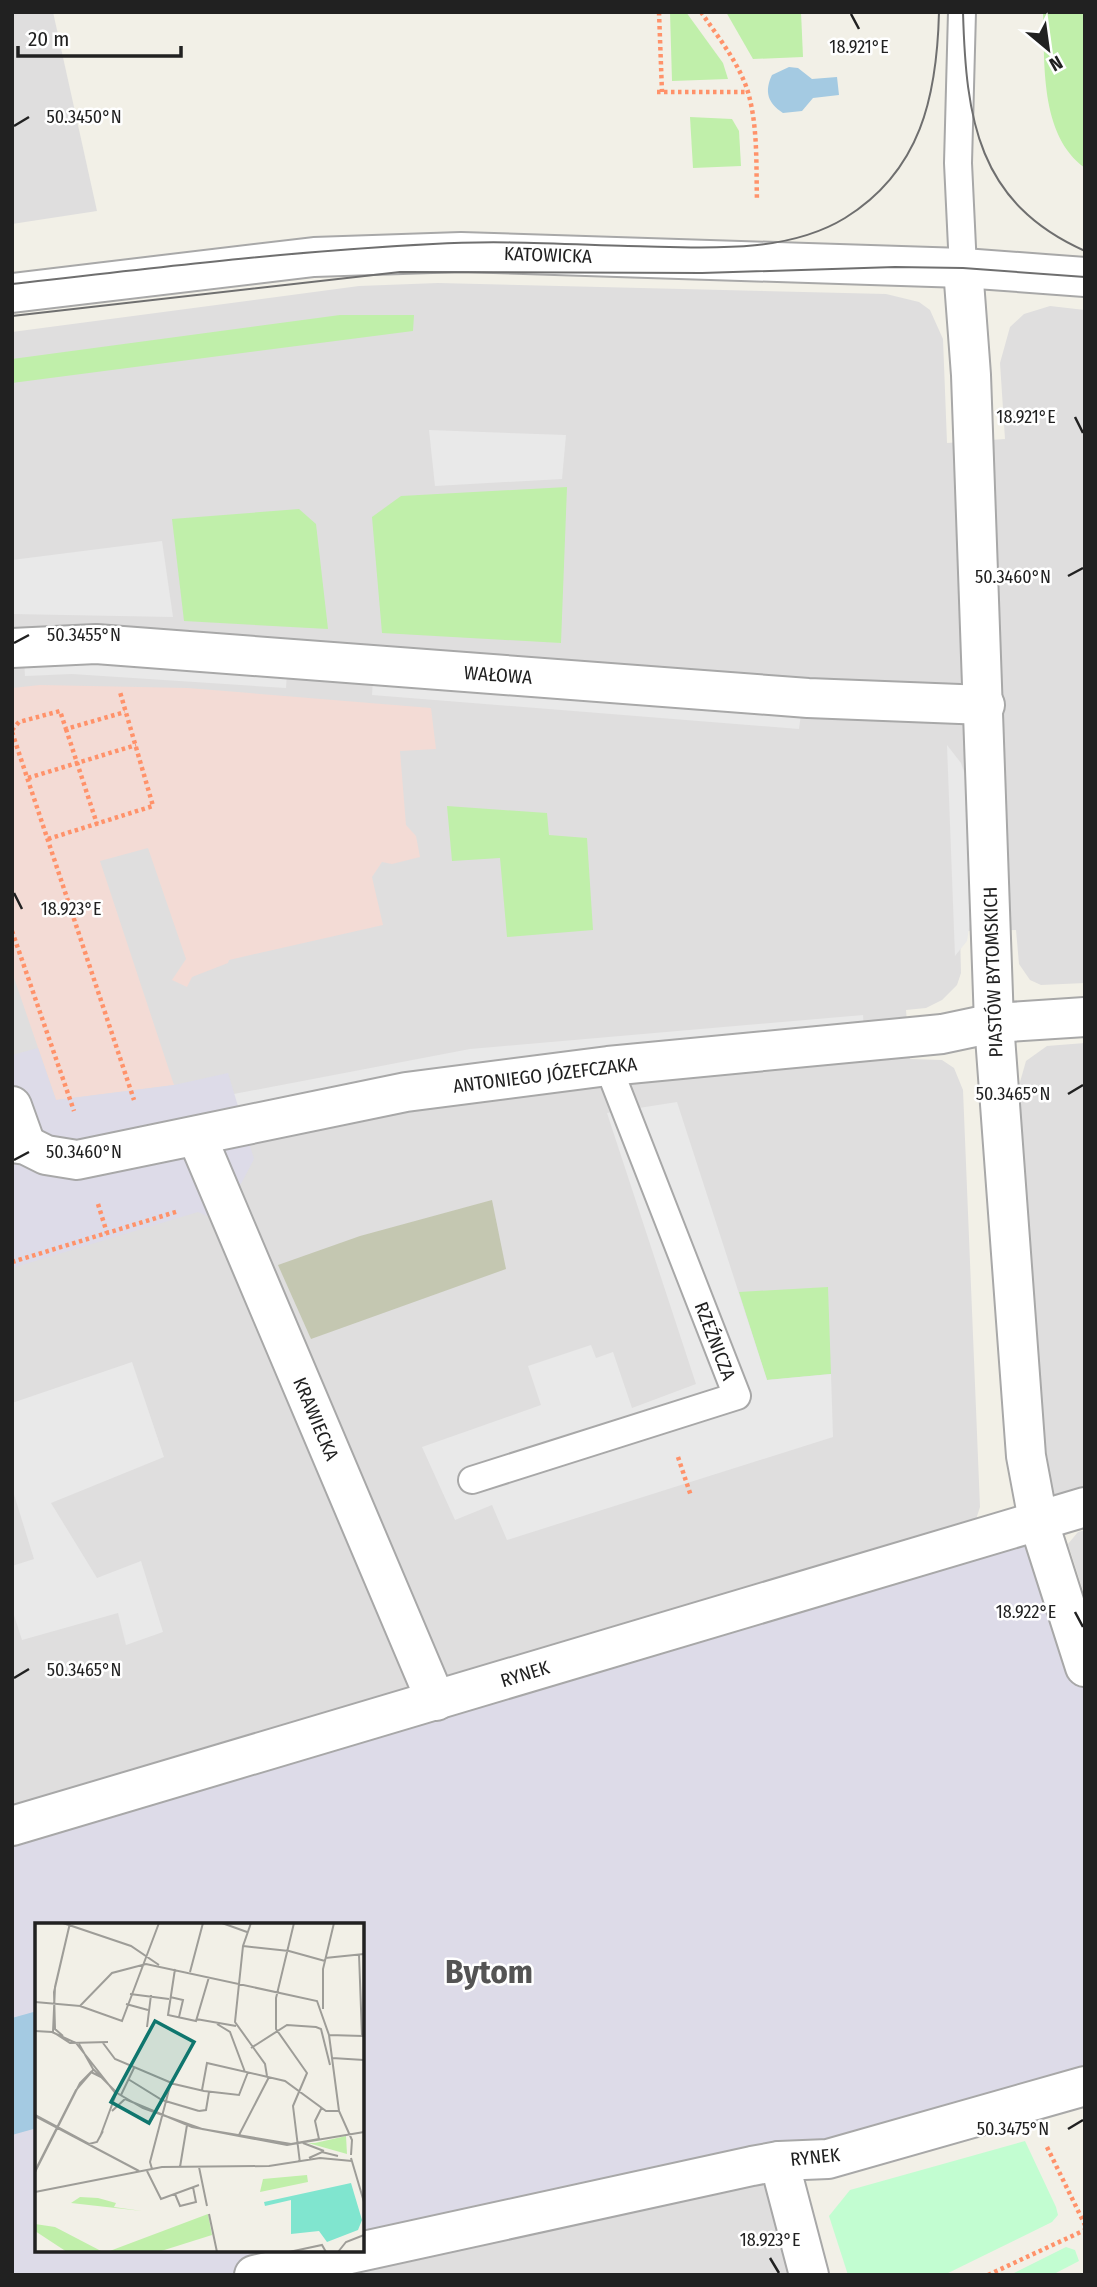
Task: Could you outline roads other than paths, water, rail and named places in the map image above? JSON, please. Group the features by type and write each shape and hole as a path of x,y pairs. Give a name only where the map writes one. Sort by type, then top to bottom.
{"street":[{"name":"KATOWICKA","path":"12,293 314,257 448,253 963,268 1085,277"},
{"name":"PIASTÓW BYTOMSKICH","path":"963,268 972,389 985,705 994,1023 1026,1456 1038,1520 1085,1667"},
{"name":"WAŁOWA","path":"12,648 96,644 808,698 985,705"},
{"name":"ANTONIEGO JÓZEFCZAKA","path":"19,1144 46,1155 77,1160 406,1092 608,1066 942,1034 994,1023 1085,1017"},
{"path":"12,1106 19,1144"},
{"name":"KRAWIECKA","path":"197,1137 436,1701"},
{"name":"RYNEK","path":"12,1826 1085,1507"},
{"name":"RYNEK","path":"364,2251 779,2161 828,2159 1031,2104 1085,2086"},
{"path":"779,2161 809,2275"},
{"name":"RYNEK","path":"254,2275 360,2252"}],"lane":[{"path":"962,12 958,163 963,268"},
{"name":"RZEŹNICZA","path":"472,1480 737,1396 608,1066"}],"water":[{"path":"789,67 798,68 812,79 837,77 839,95 813,98 802,111 783,113 771,101 768,87 772,75"},
{"path":"35,2012 35,2129 12,2135 12,2018"}],"tram line":[{"path":"12,284 170,266 380,247 506,242 711,248 795,239 845,218 871,199 891,178 908,154 920,129 928,102 938,43 939,12"},
{"path":"963,12 968,87 974,122 985,153 1000,182 1021,208 1049,231 1085,251"},
{"path":"12,316 400,272 702,273 895,267 963,268 1085,277"}],"district":[{"name":"Bytom","path":"489,1972"}]}
